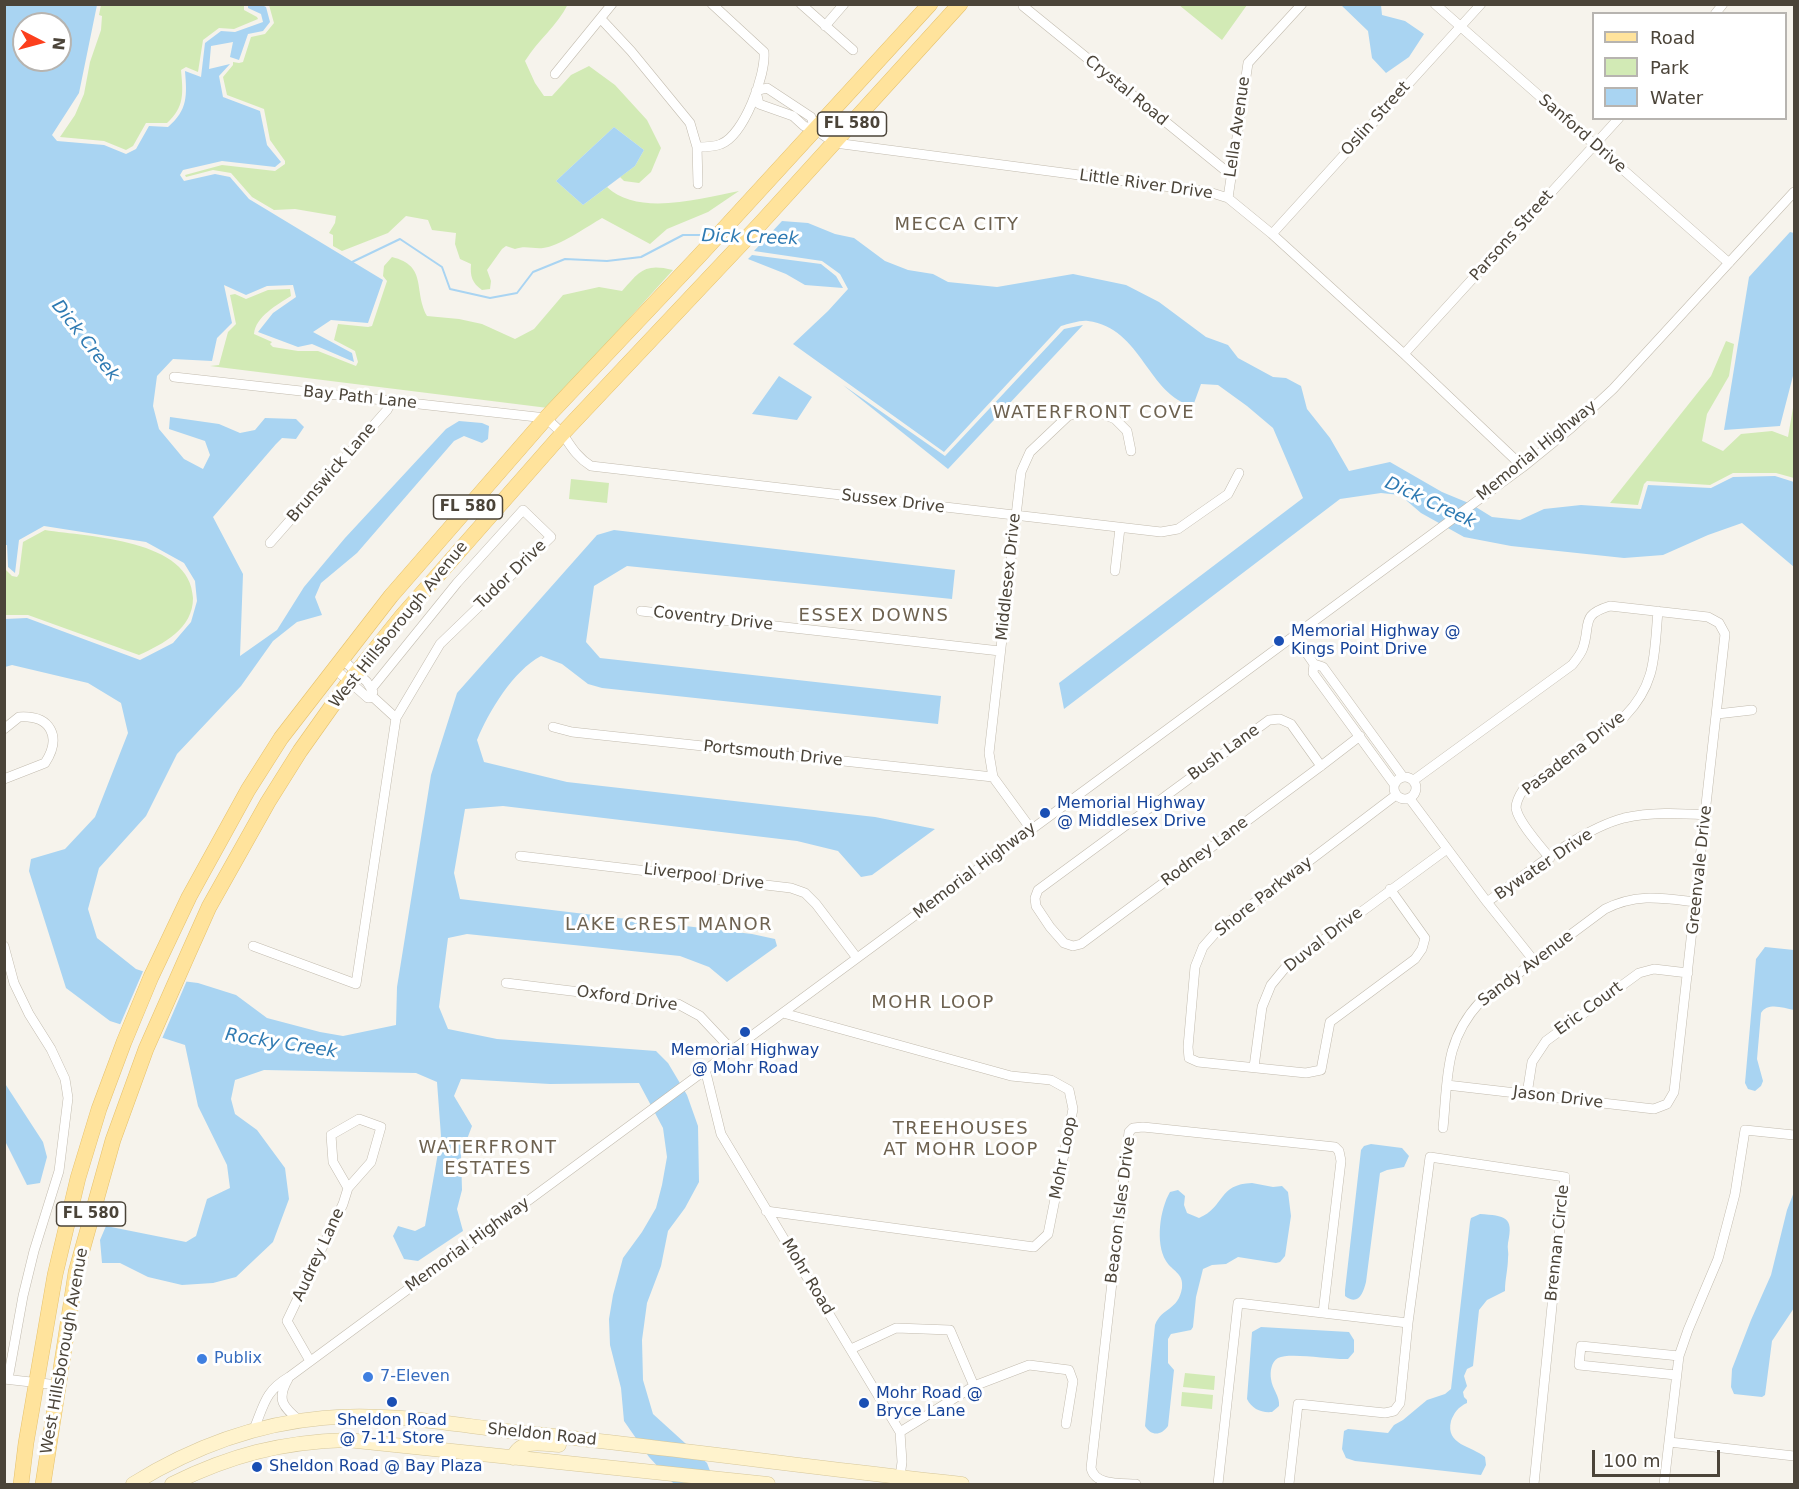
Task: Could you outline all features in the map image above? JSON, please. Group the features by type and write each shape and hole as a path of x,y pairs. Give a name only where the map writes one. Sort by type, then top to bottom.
{"main road":[{"name":"West Hillsborough Avenue","path":"21,1485 55,1275 78,1178 99,1109 151,977 189,897 248,790 281,738 391,596 546,418 816,130 930,4"},
{"name":"West Hillsborough Avenue","path":"43,1485 71,1296 81,1247 110,1148 146,1048 209,907 268,802 300,751 353,677 402,616 562,434 761,223 960,4"},
{"name":"Sheldon Road","path":"133,1485 189,1454 254,1430 332,1417 368,1416 715,1454 900,1481 962,1485"},
{"name":"Sheldon Road","path":"172,1485 200,1471 271,1447 347,1440 768,1485"},
{"path":"513,1458 516,1450 525,1444 582,1447 602,1441"}],"street":[{"path":"555,74 602,20 612,4"},
{"path":"697,147 720,145 729,140 741,126 765,64 764,52 712,4"},
{"path":"801,4 853,50"},
{"path":"825,26 844,4"},
{"name":"Lella Avenue","path":"1228,198 1248,63 1302,4"},
{"name":"Sanford Drive","path":"1435,4 1729,264"},
{"name":"Oslin Street","path":"1272,234 1481,4"},
{"name":"Crystal Road","path":"1023,6 1231,176"},
{"path":"602,20 632,51 690,123 697,147 698,184"},
{"path":"756,91 767,88 778,95 811,117 816,130"},
{"path":"756,91 759,104 793,116 804,126 816,130"},
{"path":"770,108 778,95"},
{"name":"Parsons Street","path":"1404,354 1617,120"},
{"name":"Little River Drive","path":"816,130 835,143 1209,192 1228,198 1272,234 1523,466"},
{"name":"Memorial Highway","path":"254,1430 268,1395 275,1385 289,1377 1440,528 1571,428 1613,389 1794,192"},
{"name":"Bay Path Lane","path":"174,377 546,418"},
{"name":"Brunswick Lane","path":"270,543 387,410 392,401"},
{"name":"Middlesex Drive","path":"1031,829 993,777 989,753 1021,472 1030,452 1068,416 1080,412 1098,412 1115,420 1127,431 1131,451"},
{"name":"Sussex Drive","path":"546,418 562,434 581,460 591,466 1161,532 1178,529 1228,494 1239,473"},
{"name":"Tudor Drive","path":"253,946 356,984 396,717 440,644 551,537 523,510 457,583 372,692"},
{"path":"1115,571 1120,528"},
{"path":"1414,780 1572,665 1582,649 1588,620 1596,610 1610,606 1658,611"},
{"name":"Coventry Drive","path":"641,611 1000,651"},
{"name":"Greenvale Drive","path":"1658,611 1708,617 1719,623 1725,634 1674,1092 1667,1104"},
{"name":"Pasadena Drive","path":"1550,858 1519,816 1516,807 1518,798 1523,790 1625,716 1640,701 1652,674 1658,611"},
{"path":"1294,635 1314,664 1323,668 1403,777 1414,780"},
{"path":"339,664 353,677 368,698 372,692 396,717"},
{"path":"1314,664 1313,673 1395,784 1396,795 1402,799 1410,799 1417,791 1414,780"},
{"path":"1717,714 1752,710"},
{"path":"4,729 20,717 36,718 46,723 52,732 54,744 45,763 4,779"},
{"name":"Bush Lane","path":"1050,927 1036,906 1035,898 1038,890 1269,720 1281,719 1291,724 1321,766"},
{"name":"Portsmouth Drive","path":"554,727 572,732 993,777"},
{"name":"Rodney Lane","path":"1050,927 1064,943 1073,946 1082,944 1360,736"},
{"path":"1395,784 1403,777"},
{"name":"Shore Parkway","path":"1390,890 1425,938 1422,949 1414,959 1330,1022 1321,1070 1306,1073 1198,1062 1189,1058 1195,967 1203,947 1217,931 1396,795"},
{"path":"1410,799 1535,962"},
{"name":"Bywater Drive","path":"1487,902 1582,835 1623,819 1666,812 1706,815"},
{"name":"Duval Drive","path":"1254,1067 1262,1008 1271,984 1285,968 1447,849"},
{"name":"Liverpool Drive","path":"520,856 791,888 805,893 816,904 857,958"},
{"name":"Sandy Avenue","path":"1443,1128 1452,1046 1466,1018 1480,1002 1605,909 1621,901 1646,896 1696,902"},
{"path":"4,946 14,982 65,1079 68,1098 59,1171 22,1296 6,1379 58,1385"},
{"name":"Eric Court","path":"1527,1094 1532,1062 1546,1041 1639,973 1654,969 1688,973"},
{"name":"Oxford Drive","path":"506,983 678,1004 700,1016 732,1050"},
{"name":"Mohr Loop","path":"766,1211 1034,1247 1048,1234 1073,1109 1069,1090 1051,1080 1011,1076 783,1013"},
{"name":"Mohr Road","path":"705,1069 721,1134 900,1432"},
{"name":"Jason Drive","path":"1447,1085 1654,1109 1667,1104"},
{"name":"Audrey Lane","path":"310,1361 287,1321 343,1204 348,1188 370,1162 381,1127 359,1119 332,1135 333,1162 348,1188"},
{"name":"Beacon Isles Drive","path":"1136,1485 1100,1480 1093,1474 1091,1468 1129,1132 1133,1128 1143,1127 1335,1147 1339,1151 1341,1161 1323,1313"},
{"path":"1664,1485 1679,1356 1718,1259 1735,1194 1745,1130 1794,1134"},
{"name":"Brennan Circle","path":"1289,1485 1298,1404 1385,1413 1394,1411 1400,1404 1408,1323 1430,1157 1565,1177 1533,1485"},
{"path":"1218,1485 1238,1304 1408,1323"},
{"path":"851,1349 896,1328 950,1330 974,1386"},
{"path":"1676,1375 1580,1365 1581,1346 1679,1356"},
{"path":"900,1481 900,1432 974,1386 1029,1365 1069,1370 1072,1382 1066,1424"},
{"path":"289,1377 282,1389 281,1401 288,1411 300,1421"},
{"path":"1669,1442 1794,1456"}],"green space":[{"path":"568,4 525,61 535,83 544,96 552,96 571,75 589,66 615,85 647,120 661,148 651,172 639,183 624,181 620,177 635,166 644,150 614,127 556,181 583,205 607,187 620,196 653,203 689,201 739,191 708,212 667,229 650,244 602,218 549,247 515,249 506,246 487,270 491,281 490,289 482,290 472,279 471,264 460,259 455,244 456,233 432,230 428,220 406,216 388,233 342,251 333,246 333,235 329,233 336,216 295,209 274,210 252,197 231,173 213,170 186,177 185,175 222,165 275,171 285,164 270,140 264,109 227,95 223,77 233,62 243,62 251,37 265,34 274,23 269,5"},
{"path":"101,5 244,5 244,10 258,19 234,29 219,28 203,40 198,72 186,67 181,70 182,99 173,117 167,123 146,123 133,146 126,150 104,141 60,137 75,115 84,94 90,62 101,30 102,16 99,15"},
{"path":"1179,5 1247,5 1222,40"},
{"path":"392,257 411,266 418,280 427,316 482,324 515,339 534,329 563,295 599,287 622,291 643,270 663,268 673,270 548,408 210,366 219,365 228,332 236,324 230,295 235,294 246,299 268,290 290,289 291,296 274,307 258,322 254,334 272,342 270,344 273,347 318,351 356,366 358,362 355,351 334,340 338,324 372,326 387,281 383,276 384,266"},
{"path":"1726,341 1734,344 1729,376 1707,414 1702,441 1723,451 1741,434 1772,431 1788,437 1794,402 1794,478 1776,473 1733,473 1710,485 1647,481 1638,505 1610,503 1711,376"},
{"path":"571,479 609,483 607,503 569,499"},
{"path":"45,530 135,544 157,552 175,563 188,578 193,598 188,618 175,634 139,655 28,615 5,615 5,569 12,576 17,577 23,542"},
{"path":"1185,1373 1215,1376 1214,1390 1183,1387"},
{"path":"1182,1392 1213,1395 1212,1409 1181,1406"}],"water":[{"name":"Rocky Creek","path":"5,5 97,5 79,93 52,135 57,141 104,145 126,154 136,149 149,126 168,127 175,121 185,102 185,71 201,77 205,43 221,31 235,32 263,22 261,14 248,8 248,5 262,5 266,7 270,22 263,31 248,34 239,60 230,57 233,42 211,46 209,69 230,64 219,76 223,97 260,111 267,145 281,162 275,167 222,161 183,170 180,175 184,181 215,174 230,177 249,199 383,280 368,323 331,320 313,332 352,353 354,362 312,344 298,347 258,332 273,313 296,297 293,285 267,286 246,295 224,285 232,323 217,338 212,361 173,359 157,376 153,406 159,429 184,459 203,469 210,455 205,441 169,429 170,417 219,424 240,433 255,430 265,418 296,419 304,427 296,439 282,438 213,517 243,574 240,656 277,630 304,587 345,538 446,429 459,421 482,423 489,426 488,439 482,443 464,436 454,441 357,553 321,583 315,597 322,615 297,622 273,641 241,686 177,754 146,816 99,868 88,909 97,938 136,969 166,979 198,983 236,995 267,1018 343,1036 396,1025 397,987 431,775 457,693 597,535 614,530 955,570 952,599 627,566 594,586 586,642 600,658 941,696 938,724 602,688 588,684 562,664 541,656 521,671 503,693 477,740 484,762 567,782 875,817 935,829 872,875 861,877 838,851 797,841 503,806 465,809 454,873 460,899 752,934 775,939 777,946 727,982 709,967 680,956 467,934 448,938 439,1007 448,1029 497,1039 656,1051 668,1063 687,1095 698,1126 699,1182 685,1208 668,1231 661,1266 647,1303 642,1340 643,1380 653,1414 707,1463 715,1484 674,1484 649,1457 624,1421 621,1388 610,1345 609,1319 623,1258 656,1208 667,1157 663,1128 639,1083 550,1084 461,1079 454,1096 472,1126 461,1155 462,1190 457,1209 463,1231 418,1261 404,1259 393,1236 398,1226 415,1231 425,1226 441,1136 437,1082 416,1073 264,1070 235,1080 231,1099 235,1114 257,1130 285,1168 289,1199 273,1242 236,1277 213,1283 182,1285 148,1277 120,1263 102,1263 100,1240 106,1226 186,1242 196,1236 207,1199 230,1188 227,1165 198,1106 185,1045 110,1021 66,988 29,871 31,859 65,849 95,817 128,733 121,703 88,683 12,665 5,667 5,619 27,618 140,660 173,643 191,622 197,601 195,581 184,563 146,542 44,526 19,540 15,573 8,567 7,545 4,545"},
{"path":"1341,5 1381,5 1382,15 1405,21 1424,34 1409,57 1386,73 1372,58 1368,31"},
{"path":"614,127 644,150 635,166 583,205 556,181"},
{"path":"782,221 808,223 835,234 854,238 885,261 908,270 933,274 948,282 997,287 1073,274 1126,285 1159,302 1206,337 1228,345 1238,358 1273,377 1286,378 1301,386 1307,409 1330,438 1349,471 1390,462 1492,517 1520,520 1544,509 1581,505 1641,509 1648,485 1711,488 1733,477 1775,476 1794,482 1794,567 1742,523 1663,555 1624,558 1511,546 1464,537 1421,513 1400,495 1381,493 1340,499 1064,709 1059,683 1303,498 1273,428 1218,385 1201,384 1193,406 1178,400 1154,377 1133,348 1121,336 1106,326 1082,321 1061,326 944,452 793,344 848,289 840,274 822,261 754,251"},
{"path":"1790,232 1794,233 1794,372 1780,426 1724,430 1749,277"},
{"path":"752,255 821,264 836,276 843,288 805,285 786,274 748,259"},
{"path":"1083,325 948,469 843,385 945,456 1064,329"},
{"path":"779,376 812,397 797,420 752,414"},
{"path":"1765,947 1794,950 1794,1010 1772,1007 1761,1013 1757,1059 1763,1081 1755,1091 1748,1089 1745,1083 1756,959"},
{"path":"4,1082 43,1142 47,1157 40,1183 27,1185 5,1141"},
{"path":"1371,1144 1402,1148 1409,1156 1404,1167 1380,1173 1366,1282 1359,1297 1353,1300 1345,1296 1345,1290 1361,1150 1364,1146"},
{"path":"1252,1183 1273,1187 1282,1186 1288,1192 1291,1216 1285,1256 1276,1263 1238,1257 1226,1264 1212,1265 1203,1269 1196,1297 1193,1327 1191,1330 1171,1334 1168,1339 1168,1363 1174,1370 1168,1426 1162,1432 1153,1433 1145,1426 1155,1325 1158,1319 1177,1301 1182,1288 1181,1279 1166,1261 1161,1245 1161,1217 1167,1199 1170,1192 1178,1190 1185,1196 1184,1205 1187,1213 1199,1218 1213,1208 1233,1187"},
{"path":"1794,1192 1794,1308 1772,1341 1765,1395 1762,1397 1734,1394 1731,1387 1732,1369 1771,1275 1787,1210"},
{"path":"1480,1214 1506,1219 1510,1227 1505,1291 1487,1300 1479,1310 1473,1366 1467,1369 1464,1376 1467,1386 1463,1392 1467,1403 1455,1413 1450,1429 1452,1435 1461,1444 1485,1457 1486,1465 1481,1475 1355,1461 1346,1458 1342,1449 1344,1431 1348,1429 1388,1433 1394,1425 1427,1400 1445,1394 1451,1389 1470,1222 1471,1218"},
{"path":"1261,1327 1349,1332 1354,1340 1354,1352 1348,1359 1292,1356 1278,1358 1272,1365 1271,1376 1279,1406 1272,1412 1264,1412 1254,1408 1247,1399 1252,1332"}],"pier":[{"path":"144,969 167,976 188,978 161,1041 119,1027"}],"waterway":[{"name":"Dick Creek","path":"350,263 400,239 442,267 450,289 490,298 517,293 533,272 565,259 607,261 641,257 683,235 709,235"},
{"name":"Dick Creek","path":"727,236 739,236"},
{"name":"Dick Creek","path":"757,237 769,237"}],"place":[{"name":"Memorial Highway @ Kings Point Drive","path":"1279,641"},
{"name":"Memorial Highway @ Middlesex Drive","path":"1045,813"},
{"name":"Memorial Highway @ Mohr Road","path":"745,1032"},
{"name":"Publix","path":"202,1359"},
{"name":"7-Eleven","path":"368,1377"},
{"name":"Sheldon Road @ 7-11 Store","path":"392,1402"},
{"name":"Mohr Road @ Bryce Lane","path":"864,1403"},
{"name":"Sheldon Road @ Bay Plaza","path":"257,1467"}],"district":[{"name":"MECCA CITY","path":"957,225"},
{"name":"WATERFRONT COVE","path":"1094,413"},
{"name":"ESSEX DOWNS","path":"874,616"},
{"name":"LAKE CREST MANOR","path":"669,925"},
{"name":"MOHR LOOP","path":"933,1003"},
{"name":"TREEHOUSES AT MOHR LOOP","path":"961,1139"},
{"name":"WATERFRONT ESTATES","path":"488,1158"}]}
